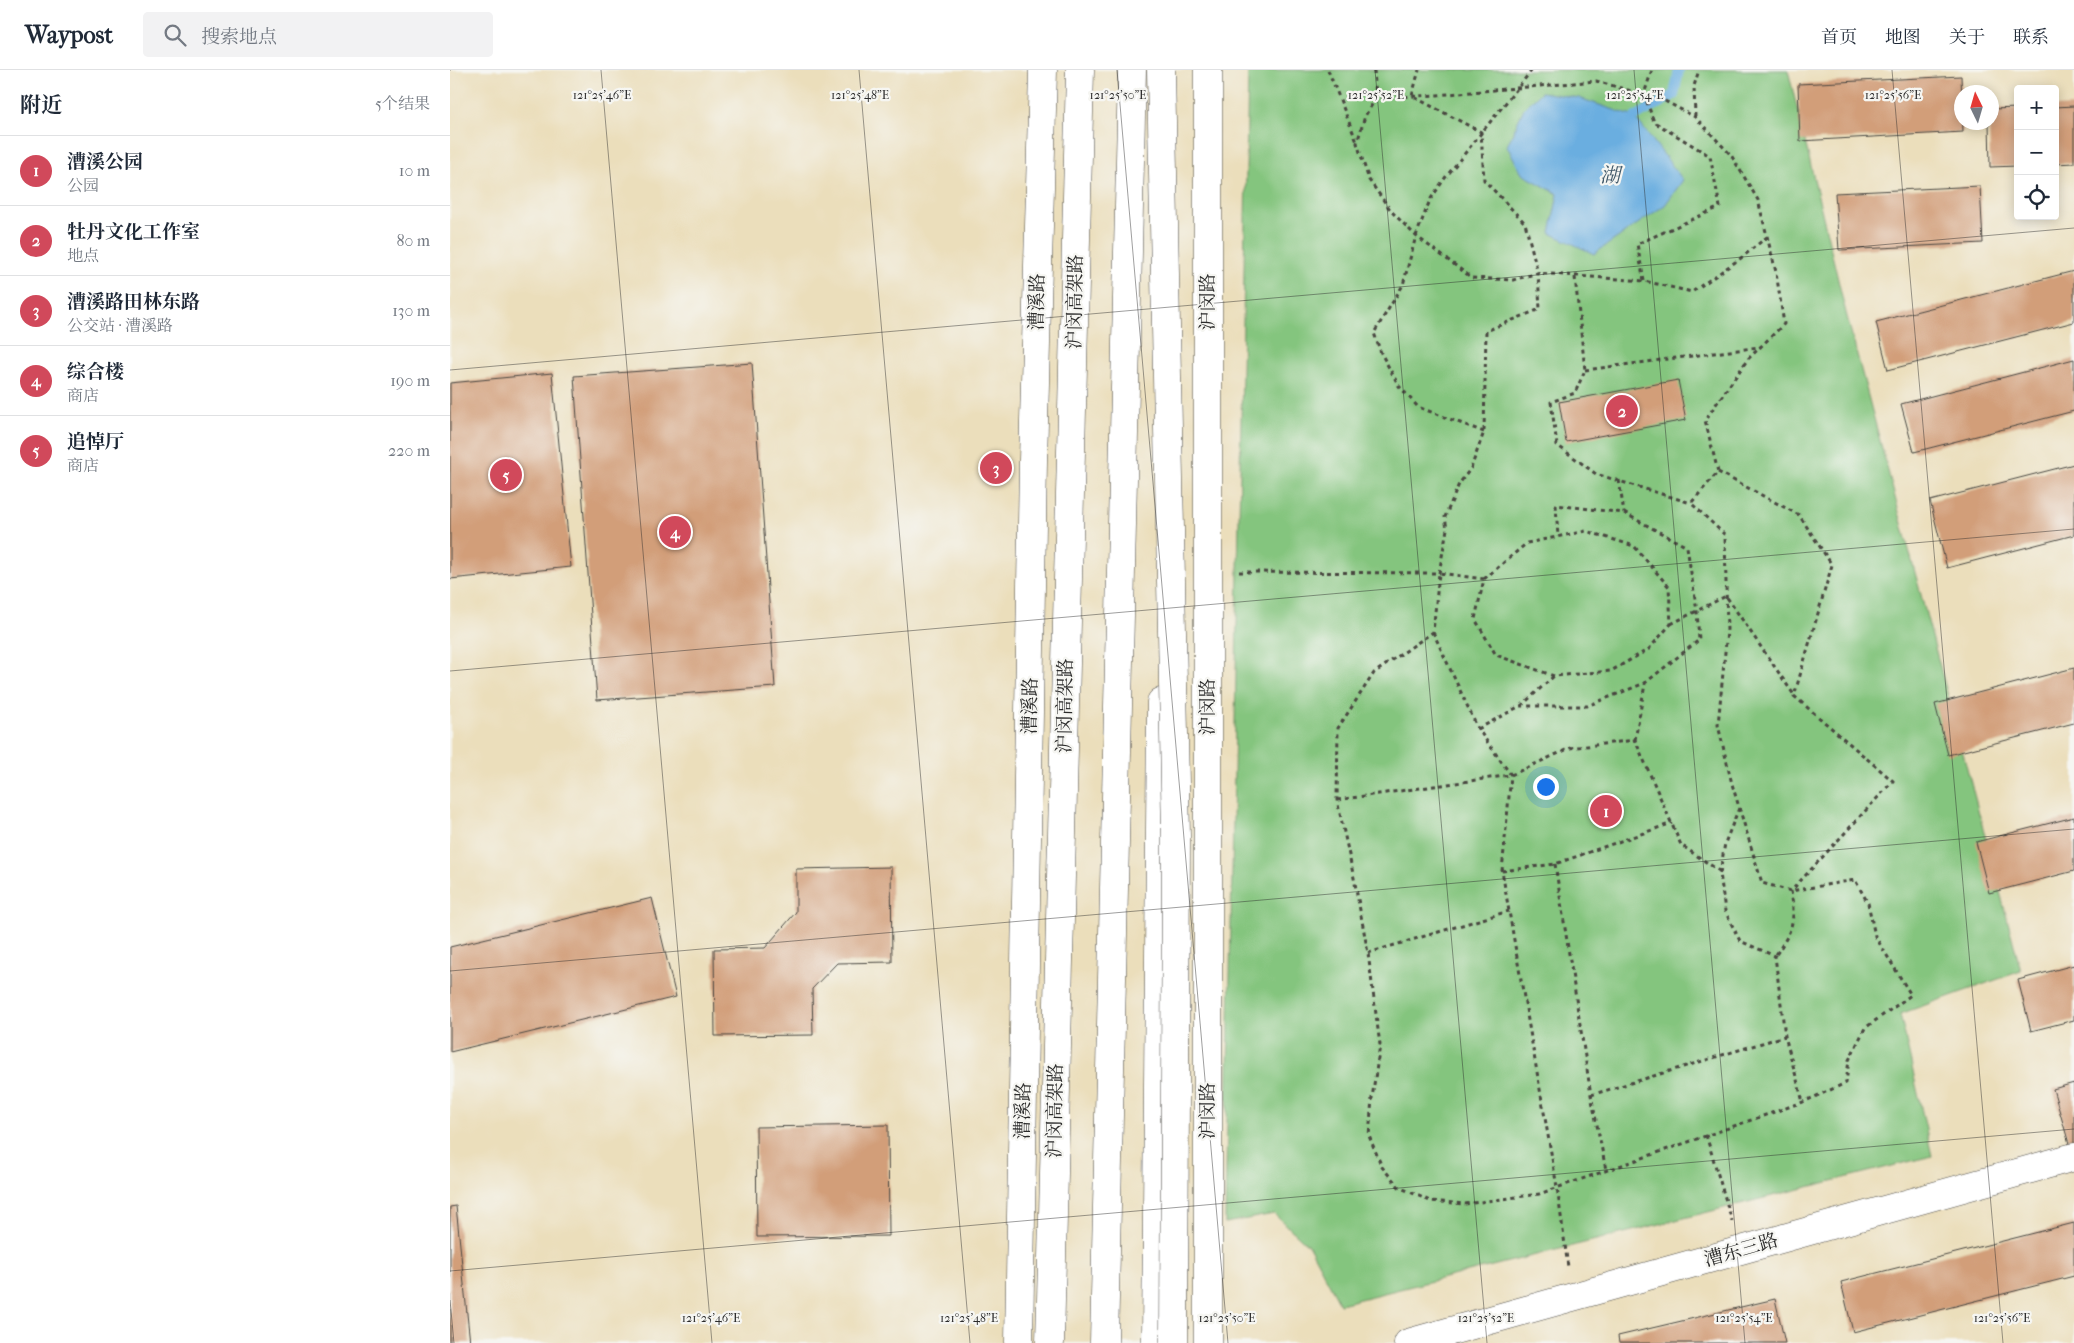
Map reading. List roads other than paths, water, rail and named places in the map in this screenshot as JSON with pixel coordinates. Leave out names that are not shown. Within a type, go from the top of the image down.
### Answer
[{"type":"main road","name":"漕溪路","points":[[1019,1343],[1033,471],[1043,70]]},
{"type":"main road","name":"沪闵高架路","points":[[1050,1343],[1080,70]]},
{"type":"main road","points":[[1104,1343],[1132,70]]},
{"type":"main road","points":[[1161,70],[1176,836],[1174,1343]]},
{"type":"main road","points":[[1156,1343],[1165,70]]},
{"type":"main road","name":"沪闵路","points":[[1208,70],[1208,1343]]},
{"type":"main road","name":"漕东三路","points":[[1408,1343],[2074,1157]]},
{"type":"water","name":"湖","points":[[1541,92],[1579,98],[1635,117],[1683,180],[1665,205],[1594,254],[1550,233],[1558,194],[1522,174],[1507,146],[1524,108]]},
{"type":"waterway","points":[[1635,117],[1674,95],[1679,70]]},
{"type":"place","name":"牡丹文化工作室","points":[[1622,411]]},
{"type":"place","name":"漕溪路田林东路","points":[[996,468]]},
{"type":"place","name":"追悼厅","points":[[506,475]]},
{"type":"place","name":"综合楼","points":[[675,532]]},
{"type":"place","name":"漕溪公园","points":[[1606,811]]}]
